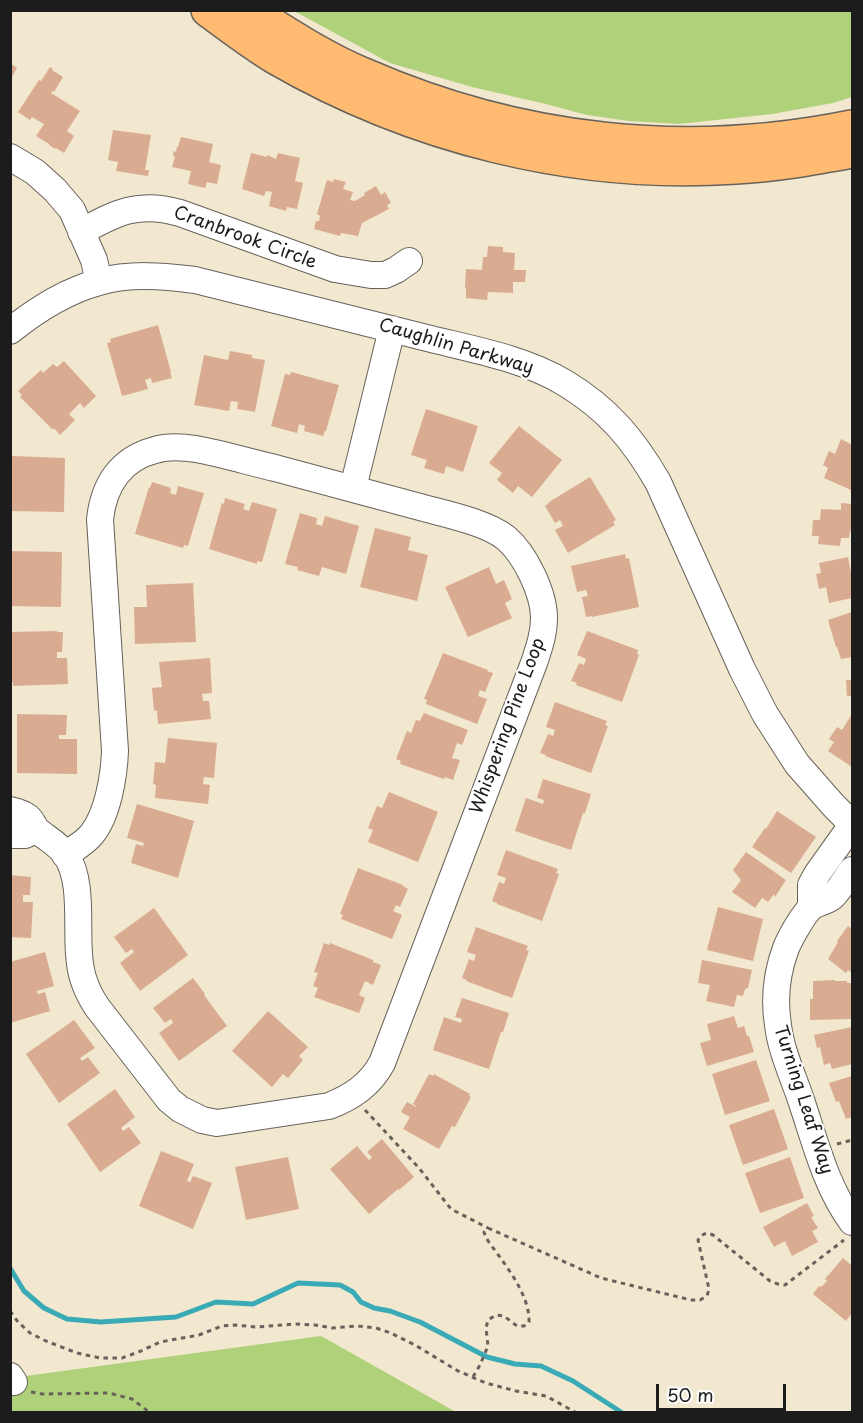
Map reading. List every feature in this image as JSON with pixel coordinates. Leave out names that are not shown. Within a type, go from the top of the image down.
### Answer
[{"type":"main road","points":[[208,10],[274,56],[339,91],[457,136],[497,146],[554,158],[608,165],[672,169],[735,167],[796,161],[852,151]]},
{"type":"main road","points":[[249,10],[303,44],[361,74],[424,100],[510,124],[572,136],[640,143],[697,145],[763,141],[852,127]]},
{"type":"street","points":[[10,157],[35,172],[72,210],[94,260],[99,282]]},
{"type":"street","name":"Cranbrook Circle","points":[[81,232],[125,211],[144,207],[159,208],[180,213],[335,269],[385,275],[409,261]]},
{"type":"street","name":"Caughlin Parkway","points":[[10,331],[52,302],[99,282],[142,276],[169,277],[195,280],[483,352],[541,371],[564,382],[603,411],[624,432],[645,461],[658,482],[742,669],[765,714],[797,764],[852,824]]},
{"type":"street","points":[[353,488],[392,329]]},
{"type":"street","name":"Whispering Pine Loop","points":[[10,810],[24,814],[36,830],[52,841],[70,863],[76,884],[82,978],[88,992],[97,1007],[174,1105],[202,1120],[225,1122],[329,1106],[354,1094],[373,1077],[382,1063],[534,663],[543,633],[544,618],[542,604],[521,555],[505,538],[482,526],[353,488],[228,456],[195,449],[167,448],[148,452],[131,460],[112,479],[102,501],[99,519],[115,751],[113,774],[99,823],[86,840],[65,855]]},
{"type":"street","name":"Turning Leaf Way","points":[[811,907],[811,885],[852,824]]},
{"type":"street","points":[[10,835],[25,835],[36,830]]},
{"type":"street","name":"Turning Leaf Way","points":[[850,1230],[828,1179],[784,1052],[778,1027],[777,987],[786,947],[796,928],[811,907],[832,898],[852,870]]},
{"type":"path","points":[[354,1094],[376,1123],[419,1168],[451,1209],[601,1278],[691,1300],[700,1300],[707,1296],[709,1289],[698,1240],[707,1233],[713,1235],[770,1281],[784,1285],[850,1230]]},
{"type":"path","points":[[833,1145],[852,1140]]},
{"type":"path","points":[[473,1377],[488,1347],[486,1329],[488,1320],[495,1315],[504,1316],[517,1326],[524,1326],[529,1322],[530,1313],[521,1290],[486,1238],[484,1232],[488,1228]]},
{"type":"path","points":[[10,1311],[30,1333],[77,1353],[100,1358],[122,1358],[160,1342],[199,1335],[222,1326],[256,1327],[296,1324],[332,1328],[357,1326],[376,1328],[415,1345],[458,1371],[486,1383],[546,1396],[574,1413]]},
{"type":"path","points":[[12,1379],[27,1390],[42,1394],[108,1393],[132,1399],[149,1413]]},
{"type":"green space","points":[[294,11],[852,11],[852,97],[833,103],[772,114],[679,124],[629,121],[587,115],[472,87],[390,63]]},
{"type":"green space","points":[[321,1336],[456,1412],[11,1412],[11,1378]]},
{"type":"building","points":[[10,63],[17,68],[12,77],[10,76]]},
{"type":"building","points":[[50,67],[63,77],[51,93],[80,111],[67,131],[74,136],[64,153],[36,136],[44,124],[32,117],[30,120],[18,112]]},
{"type":"building","points":[[113,130],[151,135],[145,170],[149,170],[148,176],[116,171],[118,162],[108,160]]},
{"type":"building","points":[[181,137],[213,144],[209,162],[221,165],[217,184],[207,182],[205,188],[188,184],[191,171],[172,167],[174,151],[176,152]]},
{"type":"building","points":[[251,153],[276,159],[278,153],[300,158],[295,181],[303,183],[297,209],[287,207],[286,211],[269,206],[272,192],[266,191],[264,196],[242,189]]},
{"type":"building","points":[[334,179],[346,182],[343,189],[353,192],[350,200],[355,201],[376,186],[381,195],[385,192],[391,203],[387,205],[389,209],[362,223],[358,236],[341,233],[340,236],[314,229],[316,221],[319,221],[320,216],[317,214],[327,180],[333,182]]},
{"type":"building","points":[[488,246],[503,247],[503,252],[515,253],[514,270],[526,270],[525,282],[513,282],[513,293],[488,292],[487,300],[466,298],[466,269],[482,270],[483,257],[487,257]]},
{"type":"building","points":[[158,325],[172,378],[152,383],[151,378],[145,380],[148,389],[122,396],[107,343],[111,342],[110,339]]},
{"type":"building","points":[[230,351],[265,360],[255,412],[237,409],[238,402],[231,401],[229,411],[194,405],[204,355],[228,360]]},
{"type":"building","points":[[64,361],[96,396],[84,408],[80,403],[69,414],[75,420],[60,435],[20,397],[22,395],[18,391],[41,370],[43,373],[53,364],[57,367]]},
{"type":"building","points":[[291,372],[339,385],[323,436],[304,431],[305,426],[299,424],[297,433],[271,426],[285,374],[290,375]]},
{"type":"building","points":[[426,409],[478,426],[463,472],[446,466],[444,474],[424,468],[427,460],[411,455]]},
{"type":"building","points":[[519,426],[562,460],[532,497],[518,486],[513,493],[497,480],[502,473],[489,463]]},
{"type":"building","points":[[841,439],[852,445],[851,490],[824,478],[828,468],[823,465],[829,451],[835,454]]},
{"type":"building","points":[[12,456],[65,458],[64,512],[10,511]]},
{"type":"building","points":[[590,477],[616,520],[613,522],[615,525],[568,553],[555,530],[563,526],[560,520],[555,523],[545,506]]},
{"type":"building","points":[[152,482],[171,488],[170,493],[176,495],[178,486],[204,493],[188,546],[184,545],[183,548],[135,534]]},
{"type":"building","points":[[225,498],[245,504],[243,509],[249,511],[252,502],[277,509],[262,562],[257,561],[257,564],[209,549]]},
{"type":"building","points":[[841,503],[852,504],[852,531],[850,531],[849,538],[841,538],[840,546],[818,544],[819,536],[812,536],[813,520],[820,520],[821,509],[841,510]]},
{"type":"building","points":[[300,513],[317,518],[316,524],[322,526],[325,516],[359,526],[346,574],[322,567],[319,576],[285,564]]},
{"type":"building","points":[[375,528],[411,537],[408,550],[428,555],[417,601],[360,587]]},
{"type":"building","points":[[10,551],[62,552],[61,607],[10,606]]},
{"type":"building","points":[[625,554],[626,559],[629,558],[639,607],[586,617],[582,597],[588,596],[586,590],[577,592],[571,566]]},
{"type":"building","points":[[848,557],[852,578],[852,598],[829,603],[826,587],[819,589],[816,574],[821,573],[819,563]]},
{"type":"building","points":[[489,567],[496,584],[504,580],[512,599],[505,603],[512,618],[468,637],[445,587]]},
{"type":"building","points":[[193,583],[196,642],[135,644],[134,607],[147,607],[146,585]]},
{"type":"building","points":[[852,612],[852,657],[841,659],[828,620]]},
{"type":"building","points":[[587,631],[638,650],[639,655],[622,702],[571,681],[579,663],[584,665],[586,659],[577,655]]},
{"type":"building","points":[[10,632],[63,632],[62,652],[57,652],[57,658],[67,658],[68,684],[13,686],[13,682],[10,682]]},
{"type":"building","points":[[443,653],[493,673],[485,692],[480,690],[478,696],[487,699],[477,724],[426,704],[427,700],[424,699]]},
{"type":"building","points":[[210,658],[212,693],[202,694],[203,701],[209,701],[211,719],[158,724],[157,710],[154,711],[152,688],[162,687],[159,662]]},
{"type":"building","points":[[846,680],[852,680],[852,696],[847,696]]},
{"type":"building","points":[[555,702],[607,721],[605,725],[608,726],[591,773],[540,753],[548,734],[553,736],[555,730],[546,727]]},
{"type":"building","points":[[424,713],[468,730],[462,745],[457,743],[452,758],[460,760],[453,780],[400,764],[401,761],[396,759],[407,731],[411,733],[416,720],[420,721]]},
{"type":"building","points":[[17,714],[67,715],[66,735],[59,735],[59,739],[77,739],[77,774],[17,773]]},
{"type":"building","points":[[852,714],[852,767],[828,751],[834,742],[829,739],[837,727],[842,730]]},
{"type":"building","points":[[168,738],[217,743],[214,778],[204,777],[203,784],[210,785],[208,804],[155,798],[156,785],[153,784],[155,762],[165,763]]},
{"type":"building","points":[[543,779],[591,794],[571,850],[515,831],[526,798],[543,804],[544,800],[537,798]]},
{"type":"building","points":[[389,792],[438,812],[418,862],[368,842],[373,830],[368,828],[377,806],[382,808]]},
{"type":"building","points":[[137,804],[194,821],[178,878],[131,863],[136,844],[143,846],[144,843],[127,838]]},
{"type":"building","points":[[777,811],[816,837],[791,873],[752,847]]},
{"type":"building","points":[[506,850],[558,869],[556,873],[559,874],[542,921],[492,901],[499,882],[504,884],[506,878],[497,875]]},
{"type":"building","points":[[746,852],[786,880],[775,897],[774,894],[768,902],[762,898],[755,908],[732,892],[741,880],[733,870]]},
{"type":"building","points":[[358,868],[408,889],[400,907],[396,905],[393,911],[402,915],[392,939],[341,919],[343,915],[340,914]]},
{"type":"building","points":[[10,875],[31,877],[30,895],[23,895],[23,902],[33,902],[31,938],[10,937]]},
{"type":"building","points":[[718,907],[763,919],[753,961],[707,950]]},
{"type":"building","points":[[154,908],[188,955],[140,991],[120,963],[134,952],[132,949],[126,953],[114,937]]},
{"type":"building","points":[[848,926],[852,929],[852,973],[848,970],[846,973],[828,959]]},
{"type":"building","points":[[476,927],[528,946],[526,950],[529,951],[512,998],[462,978],[469,959],[474,961],[476,955],[467,952]]},
{"type":"building","points":[[324,943],[329,945],[330,943],[381,965],[373,985],[365,981],[359,995],[365,998],[359,1013],[314,997],[318,988],[313,986],[318,973],[314,972]]},
{"type":"building","points":[[45,952],[54,986],[37,991],[38,994],[45,992],[50,1011],[10,1023],[10,962]]},
{"type":"building","points":[[702,960],[752,970],[748,988],[745,989],[743,996],[737,995],[734,1007],[706,1001],[710,985],[698,983]]},
{"type":"building","points":[[193,978],[227,1026],[179,1061],[159,1033],[173,1023],[171,1019],[165,1023],[153,1008]]},
{"type":"building","points":[[835,980],[852,983],[852,1019],[810,1020],[813,981]]},
{"type":"building","points":[[462,998],[509,1013],[489,1069],[433,1050],[444,1017],[461,1023],[462,1019],[455,1017]]},
{"type":"building","points":[[268,1011],[308,1047],[299,1056],[303,1060],[288,1078],[283,1074],[272,1087],[232,1051]]},
{"type":"building","points":[[734,1016],[738,1028],[744,1026],[754,1052],[707,1066],[700,1043],[711,1040],[707,1024]]},
{"type":"building","points":[[74,1020],[95,1048],[80,1058],[82,1061],[88,1057],[100,1073],[59,1103],[26,1054]]},
{"type":"building","points":[[852,1027],[852,1064],[832,1069],[830,1063],[824,1065],[820,1047],[817,1048],[814,1035]]},
{"type":"building","points":[[756,1060],[770,1101],[725,1115],[712,1074]]},
{"type":"building","points":[[429,1074],[433,1076],[434,1074],[470,1094],[471,1097],[455,1127],[452,1126],[439,1149],[403,1129],[410,1117],[401,1112],[407,1102],[416,1107],[413,1104]]},
{"type":"building","points":[[852,1076],[852,1117],[846,1119],[829,1083]]},
{"type":"building","points":[[115,1089],[135,1117],[121,1128],[123,1131],[129,1127],[141,1143],[100,1172],[67,1124]]},
{"type":"building","points":[[774,1109],[788,1149],[743,1165],[729,1125]]},
{"type":"building","points":[[382,1139],[414,1177],[369,1214],[330,1169],[357,1146],[369,1160],[372,1157],[367,1152]]},
{"type":"building","points":[[161,1151],[194,1164],[187,1181],[190,1182],[193,1176],[212,1183],[193,1229],[139,1206]]},
{"type":"building","points":[[288,1157],[299,1209],[246,1220],[235,1167]]},
{"type":"building","points":[[790,1157],[804,1198],[760,1213],[745,1173]]},
{"type":"building","points":[[807,1203],[814,1216],[811,1217],[818,1228],[812,1231],[818,1242],[792,1256],[785,1241],[774,1247],[763,1227]]},
{"type":"building","points":[[843,1258],[852,1266],[852,1313],[846,1321],[813,1294],[827,1281],[825,1279]]},
{"type":"waterway","points":[[10,1268],[24,1291],[44,1308],[67,1319],[101,1322],[176,1317],[216,1302],[253,1304],[298,1283],[340,1285],[353,1292],[361,1302],[420,1322],[487,1357],[515,1364],[541,1366],[573,1381],[621,1412]]}]
